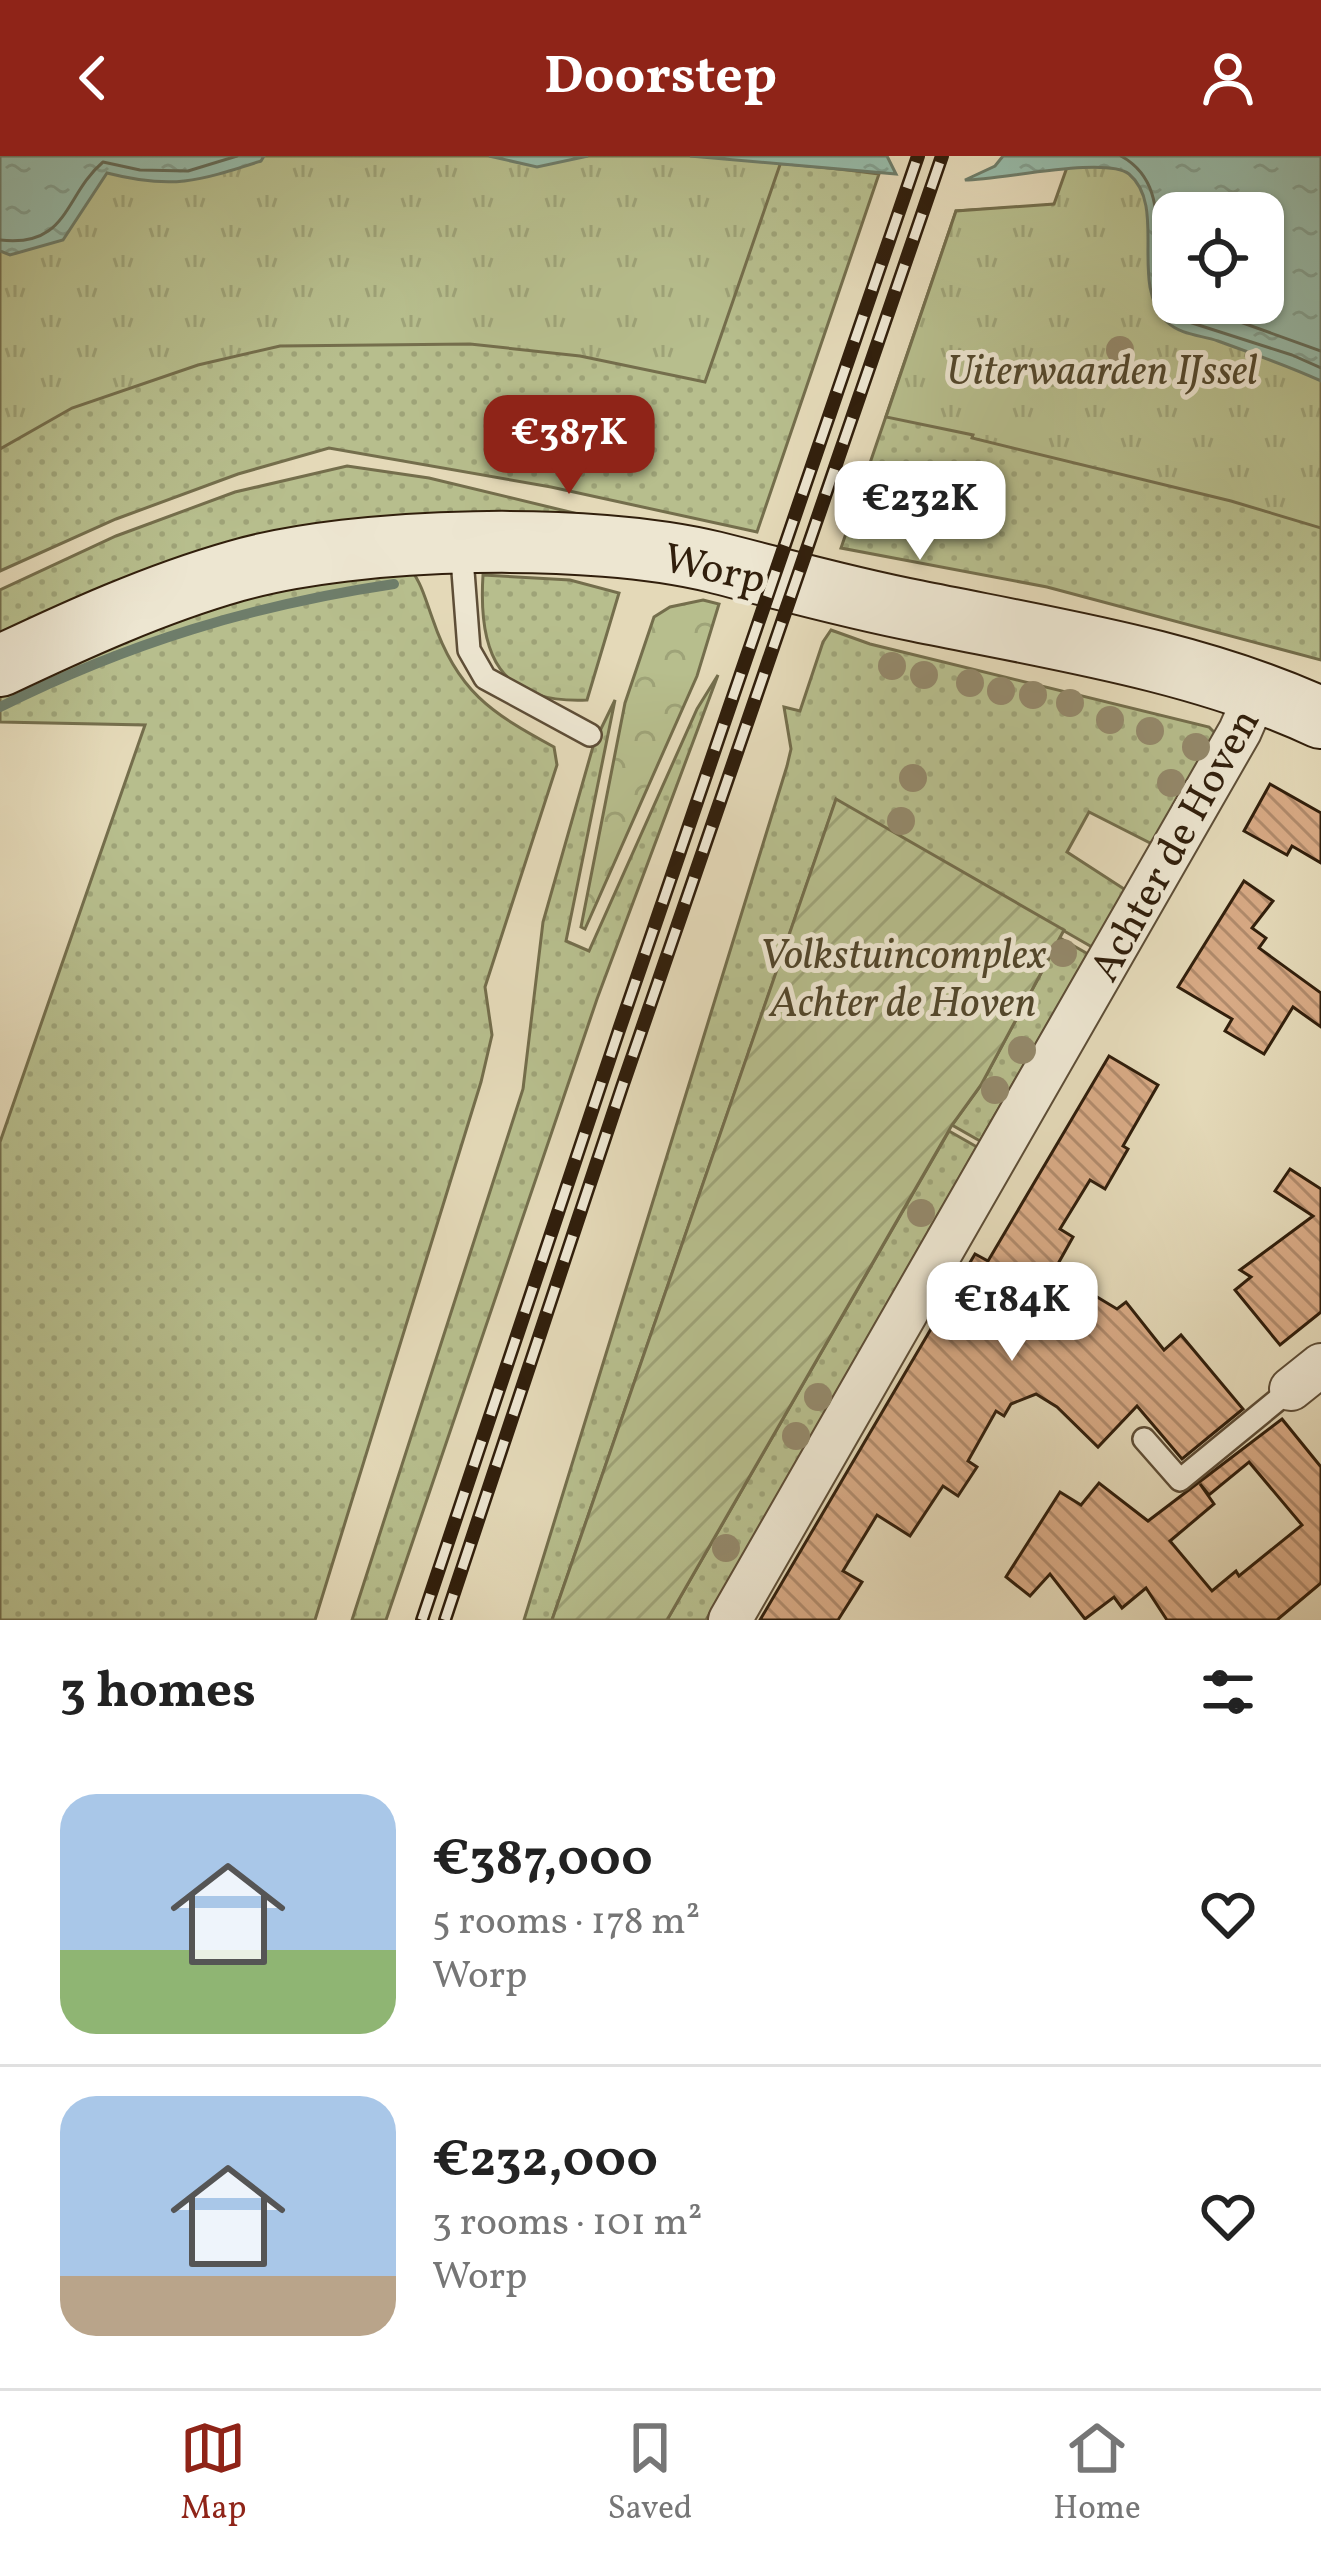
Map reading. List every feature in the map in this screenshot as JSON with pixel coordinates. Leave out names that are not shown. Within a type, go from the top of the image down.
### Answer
[{"type":"street","name":"Worp","points":[[0,666],[87,626],[240,569],[380,549],[557,545],[647,563],[715,562],[825,592],[1157,664],[1257,692],[1321,718]]},
{"type":"street","name":"Achter de Hoven","points":[[730,1620],[1228,752],[1257,692]]},
{"type":"lane","points":[[461,544],[469,650],[485,678],[590,735]]},
{"type":"lane","points":[[1144,1439],[1180,1480],[1311,1378]]},
{"type":"green space","points":[[0,156],[783,156],[705,382],[580,356],[470,344],[280,346],[198,365],[72,408],[0,449]]},
{"type":"green space","points":[[489,156],[733,160],[879,174],[757,532],[551,487],[329,448],[238,474],[116,519],[0,571],[0,251]]},
{"type":"green space","name":"Uiterwaarden IJssel","points":[[1071,156],[1321,156],[1321,528],[973,435],[886,417],[956,211],[1054,204]]},
{"type":"green space","points":[[1102,197],[1152,300],[1152,324],[1195,324],[1321,381],[1321,660],[1047,587],[841,548],[956,211]]},
{"type":"green space","points":[[347,466],[429,478],[603,520],[334,526],[257,535],[139,581],[0,645],[0,590],[116,536],[235,492]]},
{"type":"green space","points":[[404,561],[419,582],[443,644],[465,682],[494,711],[554,747],[557,765],[485,987],[492,1035],[481,1082],[315,1620],[0,1620],[0,1142],[145,725],[0,722],[0,680],[116,628]]},
{"type":"green space","points":[[483,575],[570,580],[619,593],[587,700],[533,693],[500,669],[485,628]]},
{"type":"green space","points":[[703,600],[719,604],[697,676],[585,929],[581,927],[625,703],[654,617],[670,607]]},
{"type":"green space","points":[[831,630],[870,644],[1209,727],[1216,734],[1160,848],[1089,812],[1067,852],[1138,898],[1117,905],[1092,947],[836,800],[552,1620],[524,1620],[787,766],[791,749],[784,707],[800,711]]},
{"type":"green space","points":[[718,675],[597,999],[386,1620],[352,1620],[523,1089],[543,922],[594,743],[615,700],[566,941],[589,951],[697,709]]},
{"type":"green space","name":"Volkstuincomplex Achter de Hoven","points":[[836,799],[1064,930],[981,1085],[952,1125],[667,1620],[552,1620]]},
{"type":"green space","points":[[1060,938],[1088,954],[980,1141],[952,1125],[981,1085]]},
{"type":"green space","points":[[949,1131],[977,1147],[706,1620],[667,1620]]},
{"type":"water","points":[[0,156],[264,156],[261,161],[186,181],[150,181],[107,173],[63,240],[10,255],[0,251]]},
{"type":"water","points":[[489,156],[588,156],[537,167]]},
{"type":"water","points":[[690,156],[887,156],[896,174]]},
{"type":"water","points":[[1003,156],[1321,156],[1321,381],[1170,324],[1284,324],[1284,192],[1152,192],[1152,293],[1146,206],[1129,174],[1098,167],[965,180],[995,166]]},
{"type":"building","points":[[1270,784],[1321,813],[1321,863],[1292,846],[1287,855],[1244,831]]},
{"type":"building","points":[[1244,881],[1273,901],[1252,928],[1266,938],[1259,948],[1321,993],[1321,1027],[1293,1007],[1264,1054],[1225,1031],[1232,1019],[1178,987]]},
{"type":"building","points":[[1109,1056],[1158,1085],[1105,1189],[1090,1180],[1060,1229],[1073,1237],[1054,1271],[1117,1309],[1126,1302],[1164,1350],[1181,1335],[1243,1409],[1182,1459],[1137,1406],[1098,1447],[1057,1407],[1036,1394],[1011,1404],[1004,1416],[996,1411],[968,1461],[977,1467],[958,1496],[943,1486],[910,1536],[877,1515],[843,1571],[862,1582],[838,1620],[760,1620],[975,1254],[988,1261]]},
{"type":"building","points":[[1290,1169],[1321,1189],[1321,1312],[1280,1345],[1235,1290],[1251,1277],[1240,1270],[1313,1216],[1275,1191]]},
{"type":"building","points":[[1282,1419],[1321,1467],[1321,1583],[1277,1620],[1167,1620],[1146,1588],[1122,1608],[1114,1597],[1085,1619],[1050,1574],[1030,1596],[1006,1577],[1060,1492],[1081,1505],[1099,1483],[1148,1521]],"holes":[[[1249,1462],[1302,1525],[1239,1576],[1236,1571],[1212,1591],[1170,1541],[1214,1504],[1200,1484],[1209,1495]]]},
{"type":"waterway","points":[[0,707],[96,664],[192,629],[291,603],[394,584]]},
{"type":"railway","points":[[422,1620],[918,156]]},
{"type":"railway","points":[[445,1620],[622,1087],[942,156]]}]
